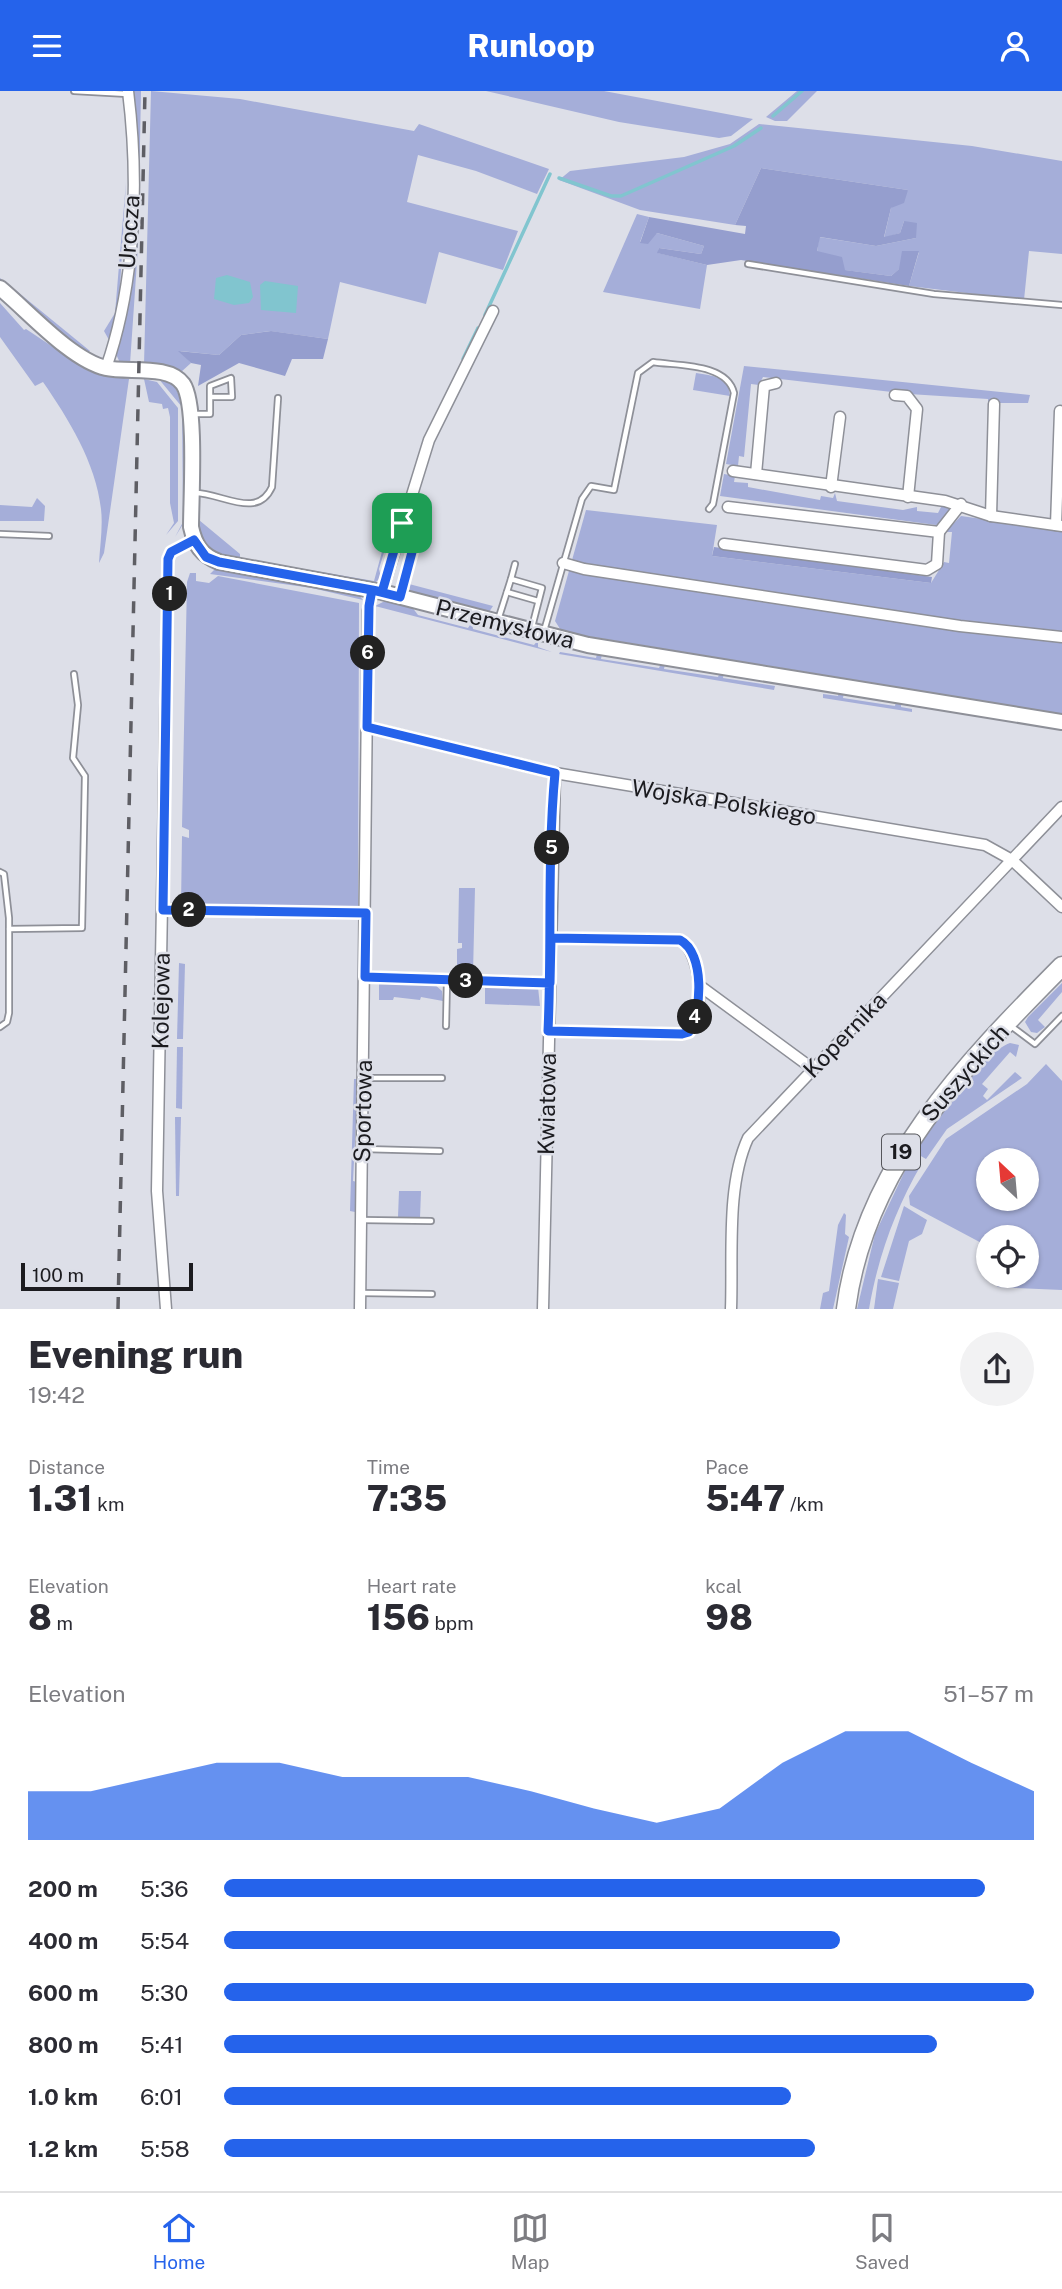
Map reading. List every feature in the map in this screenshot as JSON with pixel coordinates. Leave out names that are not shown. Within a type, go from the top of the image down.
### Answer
[{"type":"highway","name":"Suszyckich","points":[[846,1309],[862,1237],[903,1149],[932,1108],[1062,966]]},
{"type":"street","name":"Urocza","points":[[106,368],[124,299],[129,249],[133,182],[129,92]]},
{"type":"street","points":[[0,288],[86,359],[106,368],[174,376],[186,388],[190,414],[194,540]]},
{"type":"street","name":"Sportowa","points":[[360,1309],[369,606],[402,523],[429,440],[493,311]]},
{"type":"street","points":[[756,474],[764,386],[776,383]]},
{"type":"street","points":[[895,395],[907,396],[917,409],[908,497]]},
{"type":"street","points":[[992,516],[994,404]]},
{"type":"street","points":[[733,471],[961,504],[992,516],[1059,526],[1060,411]]},
{"type":"street","points":[[831,487],[840,417]]},
{"type":"street","points":[[724,544],[927,571],[937,564],[939,532],[961,504]]},
{"type":"street","points":[[728,507],[939,532]]},
{"type":"street","name":"Przemysłowa","points":[[194,540],[206,557],[219,562],[499,616],[536,629],[1062,722]]},
{"type":"street","name":"Kolejowa","points":[[166,1309],[158,1191],[168,559],[171,552],[194,540]]},
{"type":"street","points":[[563,563],[584,569],[935,622],[1062,637]]},
{"type":"street","name":"Wojska Polskiego","points":[[367,727],[555,773],[983,844],[1012,860],[1062,907]]},
{"type":"street","name":"Kwiatowa","points":[[543,1309],[555,773]]},
{"type":"street","name":"Kopernika","points":[[731,1309],[739,1158],[748,1138],[1062,807]]},
{"type":"street","points":[[548,1031],[689,1032],[693,1026],[700,986],[690,949],[680,940],[551,938]]},
{"type":"street","points":[[365,977],[550,983]]},
{"type":"street","points":[[700,986],[813,1069]]},
{"type":"lane","name":"Urocza","points":[[74,91],[129,92]]},
{"type":"lane","points":[[748,264],[933,294],[1062,305]]},
{"type":"lane","points":[[536,629],[563,563],[582,499],[591,486],[614,491],[638,373],[653,362],[720,373],[732,386],[734,393],[724,447],[713,504],[709,509]]},
{"type":"lane","points":[[190,414],[210,414],[210,397],[210,386],[231,378],[232,397],[210,397]]},
{"type":"lane","points":[[191,493],[207,493],[239,503],[256,505],[267,499],[272,487],[278,398]]},
{"type":"lane","points":[[400,597],[419,526],[402,523]]},
{"type":"lane","points":[[0,534],[49,536]]},
{"type":"lane","points":[[499,616],[515,564]]},
{"type":"lane","points":[[511,579],[542,588],[536,629]]},
{"type":"lane","points":[[506,592],[538,601]]},
{"type":"lane","points":[[9,929],[82,928],[85,776],[73,758],[78,705],[74,674]]},
{"type":"lane","points":[[0,872],[4,874],[9,929],[9,1013],[7,1022],[0,1027]]},
{"type":"lane","points":[[163,910],[366,913]]},
{"type":"lane","points":[[446,1027],[447,980]]},
{"type":"lane","points":[[1007,1023],[1035,1044],[1062,1016]]},
{"type":"lane","points":[[363,1078],[442,1078]]},
{"type":"lane","points":[[362,1149],[440,1151]]},
{"type":"lane","points":[[361,1220],[431,1221]]},
{"type":"lane","points":[[360,1293],[432,1294]]},
{"type":"shaded area","points":[[133,91],[141,91],[138,247],[130,364],[120,363],[116,354],[128,293],[136,223],[138,152]]},
{"type":"shaded area","points":[[151,91],[240,99],[414,131],[419,124],[549,169],[537,194],[476,171],[418,155],[407,202],[518,231],[503,270],[439,252],[426,304],[340,282],[328,339],[270,331],[241,335],[219,355],[180,351],[191,363],[181,372],[144,365]]},
{"type":"shaded area","points":[[486,91],[604,91],[753,119],[731,136],[719,138],[619,122]]},
{"type":"shaded area","points":[[797,91],[817,91],[787,121],[775,121],[766,117]]},
{"type":"shaded area","points":[[759,124],[972,146],[1062,161],[1062,254],[1029,251],[1024,300],[909,286],[919,252],[891,276],[844,270],[817,252],[819,237],[876,246],[916,238],[904,221],[900,233],[884,238],[891,208],[908,190],[761,168],[735,225],[640,210],[559,180],[570,171],[684,157],[730,144]]},
{"type":"shaded area","points":[[761,168],[908,190],[904,203],[891,208],[884,237],[900,233],[904,221],[917,223],[916,238],[876,246],[820,237],[817,251],[842,257],[845,270],[891,276],[899,269],[902,251],[919,251],[909,286],[741,260],[707,265],[657,253],[659,248],[701,254],[704,246],[657,233],[648,244],[640,243],[649,217],[745,234],[746,226],[735,225]]},
{"type":"shaded area","points":[[126,182],[119,305],[109,340],[104,331],[115,313]]},
{"type":"shaded area","points":[[637,214],[649,217],[640,242],[657,233],[704,246],[701,254],[659,248],[658,253],[707,265],[700,309],[603,292]]},
{"type":"shaded area","points":[[227,275],[250,282],[253,297],[249,303],[234,305],[214,299],[216,278]]},
{"type":"shaded area","points":[[0,278],[90,351],[87,353],[0,282]]},
{"type":"shaded area","points":[[265,281],[298,286],[296,313],[261,310],[260,285]]},
{"type":"shaded area","points":[[0,303],[24,330],[89,371],[129,379],[104,553],[99,563],[101,509],[87,458],[71,426],[43,382],[35,386],[0,337]]},
{"type":"shaded area","points":[[271,331],[328,339],[323,359],[292,359],[285,376],[239,363],[198,386],[201,365],[191,363],[178,351],[219,355],[241,335]]},
{"type":"shaded area","points":[[744,366],[1030,395],[1028,403],[988,403],[988,399],[909,394],[763,377],[759,385],[751,384],[744,457],[739,456],[738,466],[726,464]]},
{"type":"shaded area","points":[[696,373],[714,376],[723,381],[727,384],[730,396],[693,390]]},
{"type":"shaded area","points":[[158,378],[173,384],[184,404],[185,521],[175,537],[183,522],[182,407]]},
{"type":"shaded area","points":[[144,379],[157,382],[178,408],[178,521],[166,535],[174,523],[170,503],[170,417],[168,408],[163,409],[162,404],[149,402]]},
{"type":"shaded area","points":[[724,474],[735,476],[734,482],[748,483],[748,487],[820,500],[821,496],[833,498],[835,493],[837,501],[903,510],[917,507],[917,511],[938,513],[942,505],[950,507],[951,510],[942,523],[936,525],[720,496]]},
{"type":"shaded area","points":[[37,498],[45,506],[44,521],[0,521],[0,505],[32,507]]},
{"type":"shaded area","points":[[199,501],[199,520],[240,554],[240,558],[374,581],[389,526],[393,523],[379,569],[381,577],[374,584],[216,555],[199,530],[196,516]]},
{"type":"shaded area","points":[[586,510],[717,525],[712,556],[931,583],[944,562],[949,563],[952,532],[945,532],[961,516],[1062,530],[1062,714],[562,632],[555,621]]},
{"type":"shaded area","points":[[714,547],[932,577],[931,583],[712,556]]},
{"type":"shaded area","points":[[216,568],[357,593],[363,600],[312,588],[210,574]]},
{"type":"shaded area","points":[[190,573],[196,573],[196,581],[209,583],[218,576],[359,603],[358,909],[355,912],[181,906],[182,836],[189,838],[189,830],[182,827],[187,582]]},
{"type":"shaded area","points":[[409,584],[493,606],[489,612],[410,591]]},
{"type":"shaded area","points":[[387,600],[412,607],[418,615],[468,628],[472,622],[473,629],[534,645],[538,640],[538,647],[552,652],[375,606]]},
{"type":"shaded area","points":[[559,654],[596,658],[597,654],[602,654],[601,659],[659,668],[661,663],[665,664],[664,669],[718,677],[720,672],[724,672],[723,678],[775,686],[774,690]]},
{"type":"shaded area","points":[[839,691],[844,692],[843,698],[895,706],[896,701],[901,702],[901,707],[912,709],[912,712],[823,698],[823,694],[838,696]]},
{"type":"shaded area","points":[[459,888],[475,888],[473,974],[457,973],[457,949],[462,948],[462,943],[458,943]]},
{"type":"shaded area","points":[[179,963],[185,964],[183,1039],[177,1039]]},
{"type":"shaded area","points":[[379,983],[434,984],[442,991],[443,1001],[421,997],[420,1000],[394,997],[393,1000],[379,1000]]},
{"type":"shaded area","points":[[1062,983],[1062,992],[1038,1020],[1045,1027],[1037,1033],[1031,1032],[1025,1022],[1028,1017]]},
{"type":"shaded area","points":[[485,985],[538,987],[540,1006],[485,1004]]},
{"type":"shaded area","points":[[1010,1043],[1019,1045],[1016,1057],[1010,1052],[982,1084],[988,1089],[983,1096],[987,1100],[1015,1072],[1022,1078],[947,1129],[926,1159],[914,1152],[944,1108],[972,1075],[999,1049]]},
{"type":"shaded area","points":[[177,1047],[183,1047],[182,1109],[176,1108]]},
{"type":"shaded area","points":[[1046,1064],[1062,1081],[1062,1290],[1019,1288],[1039,1288],[1039,1225],[976,1225],[976,1240],[910,1205],[909,1196],[946,1139],[1027,1084]]},
{"type":"shaded area","points":[[354,1079],[358,1079],[353,1181],[357,1182],[355,1212],[350,1211]]},
{"type":"shaded area","points":[[175,1117],[181,1117],[179,1196],[176,1196]]},
{"type":"shaded area","points":[[911,1158],[921,1165],[889,1234],[869,1309],[857,1309],[875,1234]]},
{"type":"shaded area","points":[[399,1191],[421,1191],[420,1218],[398,1217]]},
{"type":"shaded area","points":[[904,1206],[927,1220],[922,1234],[909,1241],[899,1281],[881,1277]]},
{"type":"shaded area","points":[[844,1213],[845,1234],[849,1237],[833,1309],[820,1309],[823,1293],[829,1291],[838,1225]]},
{"type":"shaded area","points":[[878,1279],[899,1283],[893,1309],[874,1309]]},
{"type":"waterway","points":[[773,116],[802,91]]},
{"type":"waterway","points":[[559,178],[611,196],[621,196],[734,146],[761,128]]},
{"type":"waterway","points":[[485,315],[550,174]]},
{"type":"waterway","points":[[463,359],[478,328]]},
{"type":"railway","points":[[118,1309],[145,91]]},
{"type":"route","points":[[402,523],[382,592],[372,590],[280,572],[219,562],[206,557],[194,540],[171,552],[168,559],[170,586],[163,910],[366,913],[365,977],[513,982],[550,983],[551,938],[680,940],[690,949],[700,986],[693,1026],[689,1032],[548,1031],[550,981],[551,938],[553,790],[555,773],[367,727],[369,606],[372,590],[400,597],[419,526],[402,523]]}]
